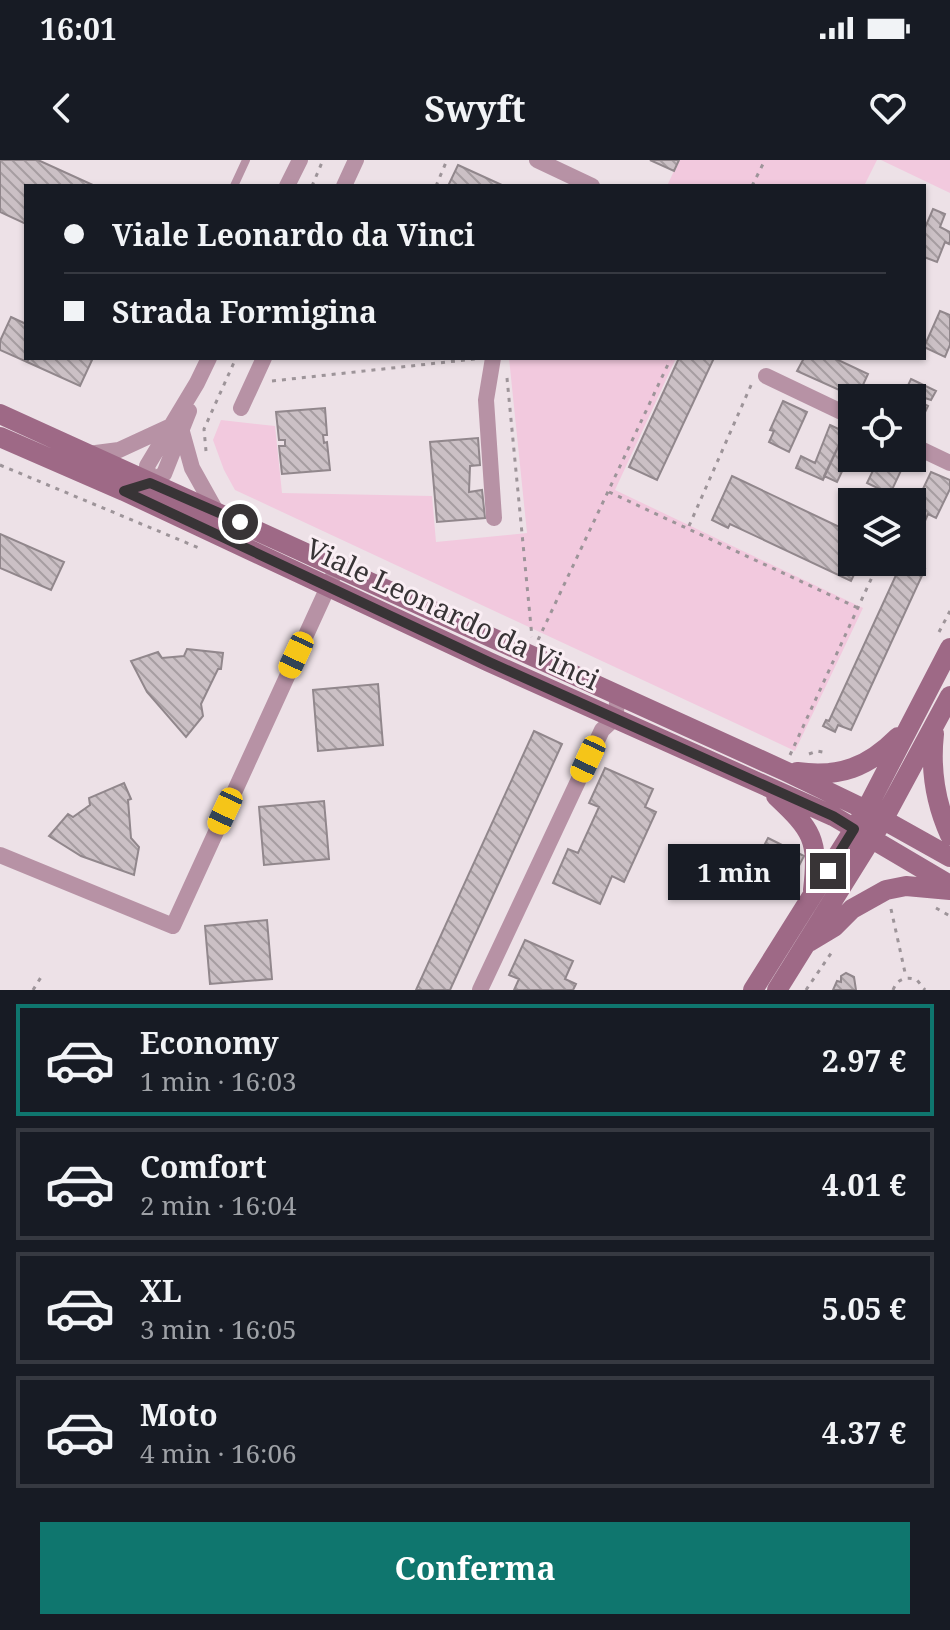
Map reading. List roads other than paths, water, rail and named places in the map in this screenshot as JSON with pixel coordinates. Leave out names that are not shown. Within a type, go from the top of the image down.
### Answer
[{"type":"street","points":[[288,184],[300,160]]},
{"type":"street","points":[[345,184],[356,160]]},
{"type":"street","points":[[537,160],[588,184]]},
{"type":"street","points":[[124,491],[150,483],[147,466],[177,429],[208,360]]},
{"type":"street","points":[[241,408],[263,360]]},
{"type":"street","points":[[493,360],[486,400],[494,518]]},
{"type":"street","points":[[762,374],[838,410]]},
{"type":"street","name":"Viale Leonardo da Vinci","points":[[0,414],[618,696],[788,763],[950,857]]},
{"type":"street","points":[[87,454],[119,450],[177,429]]},
{"type":"street","points":[[177,429],[192,468],[216,511]]},
{"type":"street","name":"Viale Leonardo da Vinci","points":[[0,437],[762,783],[862,834],[950,888]]},
{"type":"street","points":[[926,452],[950,463]]},
{"type":"street","points":[[0,855],[173,926],[337,567]]},
{"type":"street","points":[[874,815],[909,726],[950,648]]},
{"type":"street","points":[[480,990],[602,730],[615,718],[618,696]]},
{"type":"street","points":[[777,990],[806,944],[862,834],[950,696]]},
{"type":"street","points":[[938,719],[931,759],[937,802],[950,835]]},
{"type":"street","points":[[788,763],[818,775],[851,770],[880,755],[909,726]]},
{"type":"street","points":[[762,783],[805,824],[811,835],[816,862],[812,896]]},
{"type":"street","points":[[753,990],[812,896],[862,834]]},
{"type":"street","points":[[806,944],[834,927],[852,909],[886,890],[906,886],[950,888]]},
{"type":"lane","points":[[235,184],[246,160]]}]
